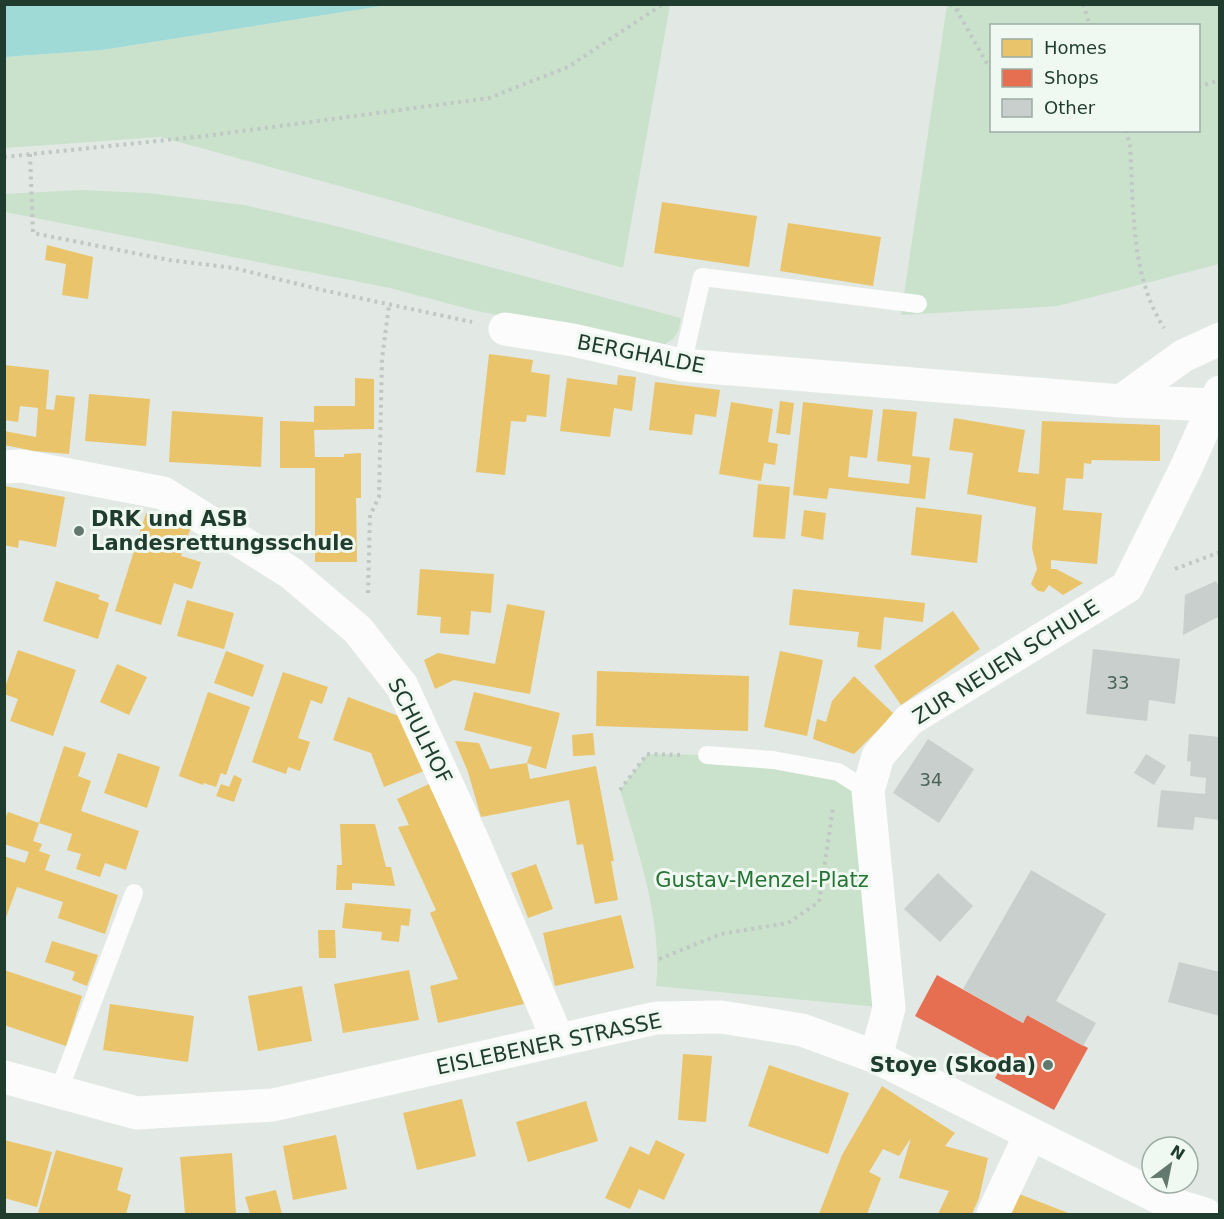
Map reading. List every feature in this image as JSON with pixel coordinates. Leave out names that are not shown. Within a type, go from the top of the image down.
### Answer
[{"type":"street","name":"BERGHALDE","points":[[505,329],[573,340],[682,365],[1121,401],[1217,399]]},
{"type":"street","points":[[1121,401],[1182,356],[1220,339]]},
{"type":"street","name":"ZUR NEUEN SCHULE","points":[[876,1057],[888,1008],[868,791],[878,756],[909,720],[1126,587],[1186,468],[1217,399]]},
{"type":"street","name":"SCHULHOF","points":[[4,467],[22,466],[163,493],[291,573],[358,630],[402,686],[473,841],[558,1040]]},
{"type":"street","name":"EISLEBENER STRASSE","points":[[4,1077],[137,1113],[273,1105],[656,1018],[722,1017],[802,1030],[876,1057],[1172,1204],[1205,1215]]},
{"type":"street","points":[[993,1215],[1030,1135]]},
{"type":"lane","points":[[682,365],[702,277],[918,304]]},
{"type":"lane","points":[[707,755],[773,760],[838,771],[868,791]]},
{"type":"lane","points":[[58,1093],[134,893]]},
{"type":"path","points":[[4,157],[228,133],[489,98],[568,67],[663,4]]},
{"type":"path","points":[[950,4],[990,68]]},
{"type":"path","points":[[957,12],[960,4]]},
{"type":"path","points":[[1083,4],[1089,24]]},
{"type":"path","points":[[1200,86],[1220,80]]},
{"type":"path","points":[[1126,132],[1130,146],[1138,264],[1156,314],[1182,356]]},
{"type":"path","points":[[30,154],[33,233],[169,260],[234,268],[389,305],[505,329]]},
{"type":"path","points":[[358,630],[368,598],[370,515],[379,497],[382,359],[389,305]]},
{"type":"path","points":[[621,790],[647,754],[707,755]]},
{"type":"path","points":[[659,960],[721,934],[788,923],[819,902],[838,771]]},
{"type":"green space","points":[[388,5],[670,5],[623,268],[401,203],[161,137],[5,148],[5,57],[102,50]]},
{"type":"green space","points":[[947,5],[1219,5],[1219,264],[1058,306],[901,315]]},
{"type":"green space","points":[[81,190],[149,193],[244,205],[340,227],[681,318],[679,329],[674,338],[664,345],[630,343],[473,310],[390,288],[5,212],[4,194]]},
{"type":"green space","name":"Gustav-Menzel-Platz","points":[[647,754],[707,755],[773,760],[868,791],[889,1008],[656,986],[656,937],[652,912],[641,862],[620,790]]},
{"type":"water","points":[[5,4],[388,5],[102,50],[5,57]]},
{"type":"building: Homes","points":[[662,202],[757,216],[749,267],[654,253]]},
{"type":"building: Homes","points":[[788,223],[881,237],[873,286],[780,271]]},
{"type":"building: Homes","points":[[47,245],[93,257],[88,299],[62,295],[66,264],[45,260]]},
{"type":"building: Homes","points":[[489,354],[533,360],[531,372],[550,375],[546,417],[527,415],[526,422],[511,421],[505,475],[476,472]]},
{"type":"building: Homes","points":[[4,365],[49,370],[46,409],[54,410],[56,395],[75,397],[69,454],[34,451],[4,445],[4,431],[36,437],[38,408],[20,406],[18,422],[4,420]]},
{"type":"building: Homes","points":[[618,375],[636,377],[632,411],[614,408],[610,437],[560,431],[567,378],[617,385]]},
{"type":"building: Homes","points":[[355,378],[374,379],[374,429],[314,430],[315,457],[344,457],[344,454],[361,453],[361,498],[356,498],[357,562],[315,562],[315,468],[280,468],[280,421],[314,422],[314,406],[355,406]]},
{"type":"building: Homes","points":[[655,382],[720,390],[716,417],[695,414],[692,435],[649,430]]},
{"type":"building: Homes","points":[[89,394],[150,399],[146,446],[85,441]]},
{"type":"building: Homes","points":[[780,401],[794,403],[790,435],[776,433]]},
{"type":"building: Homes","points":[[731,402],[773,409],[768,442],[778,444],[775,465],[764,463],[761,481],[719,474]]},
{"type":"building: Homes","points":[[803,402],[873,410],[867,458],[850,456],[848,477],[909,484],[911,465],[877,461],[883,409],[917,412],[912,456],[930,458],[925,499],[829,488],[827,499],[793,495]]},
{"type":"building: Homes","points":[[172,411],[263,417],[261,467],[169,462]]},
{"type":"building: Homes","points":[[954,418],[1025,430],[1018,472],[1039,474],[1042,421],[1160,425],[1160,461],[1092,460],[1091,464],[1084,463],[1083,479],[1066,478],[1063,510],[1102,513],[1097,564],[1051,560],[1051,569],[1056,569],[1083,583],[1063,595],[1049,585],[1044,592],[1038,591],[1031,584],[1037,569],[1032,548],[1036,507],[967,494],[973,453],[949,450]]},
{"type":"building: Homes","points":[[758,484],[790,487],[785,539],[753,537]]},
{"type":"building: Homes","points":[[4,486],[65,497],[56,547],[19,540],[18,548],[4,545]]},
{"type":"building: Homes","points":[[916,507],[982,515],[977,563],[911,555]]},
{"type":"building: Homes","points":[[804,510],[826,513],[823,540],[801,536]]},
{"type":"building: Homes","points":[[146,513],[191,527],[181,556],[201,562],[192,589],[174,583],[161,625],[115,611]]},
{"type":"building: Homes","points":[[420,569],[494,574],[491,613],[471,611],[469,635],[440,633],[441,617],[417,615]]},
{"type":"building: Homes","points":[[56,581],[100,595],[98,599],[109,603],[98,639],[43,621]]},
{"type":"building: Homes","points":[[793,589],[925,603],[923,622],[884,617],[881,650],[857,647],[859,632],[789,625]]},
{"type":"building: Homes","points":[[187,600],[234,613],[224,649],[177,636]]},
{"type":"building: Homes","points":[[507,604],[545,611],[530,694],[454,680],[435,689],[424,660],[438,653],[495,664]]},
{"type":"building: Homes","points":[[953,611],[980,649],[901,705],[874,666]]},
{"type":"building: Homes","points":[[18,650],[76,670],[53,736],[10,721],[18,699],[4,694],[4,690]]},
{"type":"building: Homes","points":[[226,651],[264,665],[253,697],[214,683]]},
{"type":"building: Homes","points":[[780,651],[823,660],[807,736],[764,727]]},
{"type":"building: Homes","points":[[117,664],[147,677],[129,715],[100,702]]},
{"type":"building: Homes","points":[[597,671],[749,676],[748,731],[596,726]]},
{"type":"building: Homes","points":[[283,672],[328,687],[322,704],[311,700],[298,738],[310,742],[300,771],[288,767],[286,774],[252,762]]},
{"type":"building: Homes","points":[[854,676],[894,714],[854,754],[813,739],[817,719],[826,722],[832,701]]},
{"type":"building: Homes","points":[[208,692],[250,707],[226,775],[221,773],[216,787],[179,776]]},
{"type":"building: Homes","points":[[474,692],[560,713],[546,769],[527,763],[532,747],[464,730]]},
{"type":"building: Homes","points":[[348,697],[404,718],[424,771],[384,787],[371,753],[333,740]]},
{"type":"building: Homes","points":[[593,733],[595,755],[573,756],[572,735]]},
{"type":"building: Homes","points":[[455,741],[479,743],[490,769],[527,763],[530,779],[596,766],[614,861],[611,861],[618,900],[595,904],[583,844],[577,845],[569,800],[481,817],[468,772]]},
{"type":"building: Homes","points":[[64,746],[86,753],[78,776],[91,781],[81,811],[139,831],[126,870],[105,863],[100,877],[76,869],[81,854],[67,850],[72,834],[39,823]]},
{"type":"building: Homes","points":[[118,753],[160,767],[147,808],[104,793]]},
{"type":"building: Homes","points":[[234,775],[242,779],[234,802],[216,796],[221,784],[229,787]]},
{"type":"building: Homes","points":[[429,784],[497,936],[524,1004],[438,1023],[430,986],[458,979],[430,913],[436,910],[398,827],[409,825],[397,799]]},
{"type":"building: Homes","points":[[8,812],[39,823],[33,841],[42,844],[39,851],[50,855],[45,870],[118,895],[105,934],[58,918],[63,902],[17,887],[4,923],[4,856],[25,863],[29,852],[4,844],[4,821]]},
{"type":"building: Homes","points":[[340,824],[375,824],[386,867],[391,867],[395,886],[352,883],[352,890],[336,890],[337,865],[342,865]]},
{"type":"building: Homes","points":[[536,864],[553,909],[528,918],[511,873]]},
{"type":"building: Homes","points":[[345,903],[411,909],[409,926],[401,925],[399,942],[381,940],[382,932],[342,928]]},
{"type":"building: Homes","points":[[621,915],[634,968],[555,986],[543,933]]},
{"type":"building: Homes","points":[[318,930],[335,930],[336,958],[319,958]]},
{"type":"building: Homes","points":[[52,941],[98,955],[87,986],[72,980],[75,972],[45,962]]},
{"type":"building: Homes","points":[[4,970],[82,996],[66,1046],[4,1025]]},
{"type":"building: Homes","points":[[409,970],[419,1020],[343,1033],[334,984]]},
{"type":"building: Homes","points":[[302,986],[312,1041],[258,1051],[248,996]]},
{"type":"building: Homes","points":[[110,1004],[194,1016],[188,1062],[103,1050]]},
{"type":"building: Homes","points":[[683,1054],[712,1056],[706,1122],[678,1120]]},
{"type":"building: Homes","points":[[769,1065],[849,1093],[828,1154],[748,1126]]},
{"type":"building: Homes","points":[[882,1086],[955,1133],[945,1146],[988,1158],[979,1198],[972,1214],[938,1214],[949,1191],[899,1178],[911,1138],[899,1156],[883,1149],[869,1172],[881,1178],[867,1214],[819,1214],[842,1155]]},
{"type":"building: Homes","points":[[462,1099],[476,1156],[417,1170],[403,1113]]},
{"type":"building: Homes","points":[[586,1101],[598,1141],[528,1162],[516,1122]]},
{"type":"building: Homes","points":[[336,1135],[347,1189],[293,1200],[283,1146]]},
{"type":"building: Homes","points":[[4,1140],[52,1152],[37,1207],[4,1198]]},
{"type":"building: Homes","points":[[656,1140],[685,1154],[664,1200],[639,1189],[630,1209],[605,1198],[630,1146],[649,1155]]},
{"type":"building: Homes","points":[[56,1150],[123,1168],[117,1190],[131,1195],[126,1214],[38,1213]]},
{"type":"building: Homes","points":[[232,1153],[236,1214],[185,1214],[180,1157]]},
{"type":"building: Homes","points":[[276,1190],[282,1214],[250,1214],[245,1197]]},
{"type":"building: Homes","points":[[1019,1194],[1071,1214],[1011,1214]]},
{"type":"building: Shops","points":[[937,975],[1023,1023],[1027,1015],[1088,1048],[1054,1110],[995,1078],[1003,1064],[915,1016]]},
{"type":"building: Other","points":[[1216,581],[1220,589],[1220,616],[1183,635],[1185,595]]},
{"type":"building: Other","points":[[1093,649],[1180,659],[1175,704],[1149,700],[1147,721],[1086,714]]},
{"type":"building: Other","points":[[1189,734],[1220,737],[1220,820],[1195,817],[1193,830],[1157,827],[1161,790],[1205,794],[1206,778],[1190,776],[1191,762],[1187,761]]},
{"type":"building: Other","points":[[928,739],[974,769],[939,823],[893,793]]},
{"type":"building: Other","points":[[1146,754],[1166,766],[1154,785],[1134,773]]},
{"type":"building: Other","points":[[1031,870],[1106,914],[1056,1001],[1096,1023],[1083,1046],[1027,1015],[1023,1023],[963,989]]},
{"type":"building: Other","points":[[938,873],[973,906],[940,942],[904,909]]},
{"type":"building: Other","points":[[1179,962],[1220,972],[1220,1016],[1168,1002]]},
{"type":"place","name":"DRK und ASB Landesrettungsschule","points":[[79,531]]},
{"type":"place","name":"Stoye (Skoda)","points":[[1048,1065]]}]
